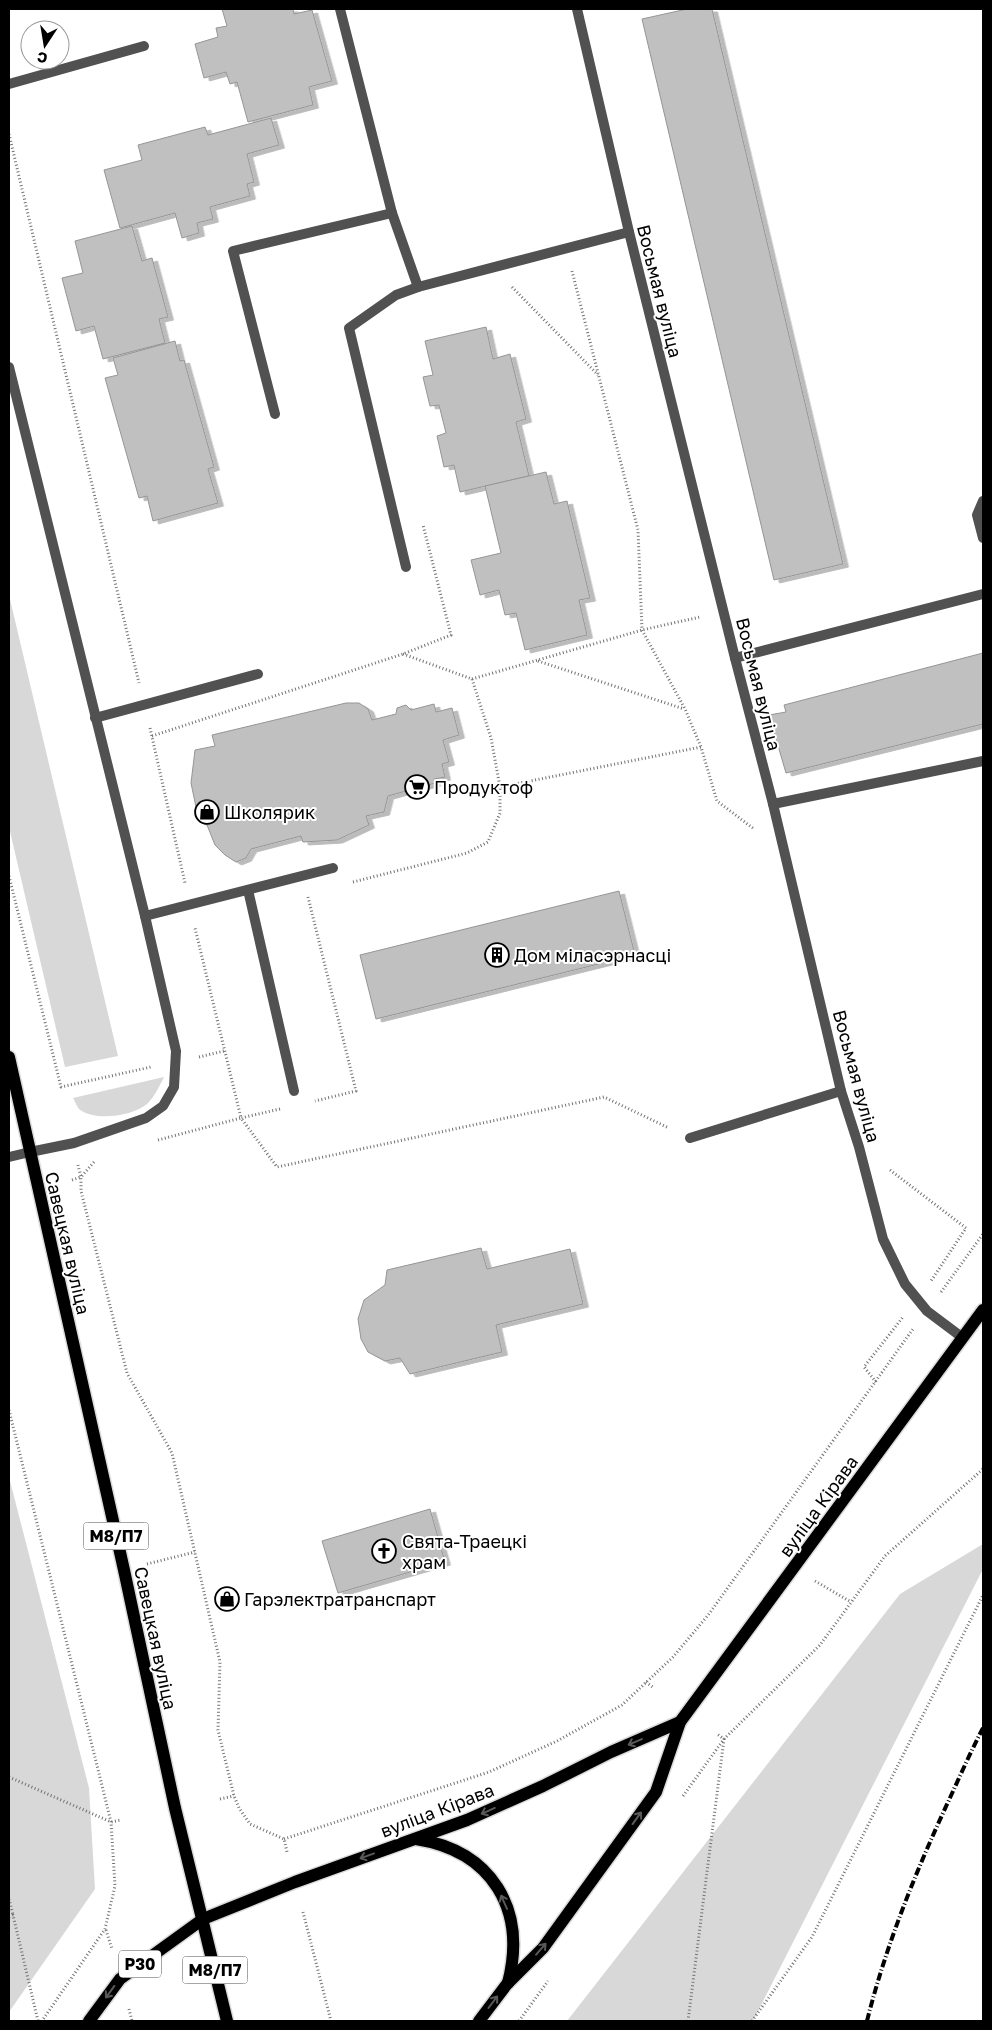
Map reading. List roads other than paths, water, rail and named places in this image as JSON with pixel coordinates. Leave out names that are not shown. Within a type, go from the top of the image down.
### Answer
[{"type":"main road","name":"Савецкая вуліца","points":[[9,1057],[124,1570],[175,1808],[227,2021]]},
{"type":"main road","name":"вуліца Кірава","points":[[479,2021],[507,1984],[543,1948],[656,1792],[680,1722],[983,1310]]},
{"type":"main road","name":"вуліца Кірава","points":[[202,1919],[295,1882],[467,1820],[526,1794],[611,1752],[680,1722]]},
{"type":"main road","points":[[413,1839],[433,1842],[452,1848],[469,1858],[497,1886],[512,1924],[513,1964],[507,1984]]},
{"type":"main road","name":"Р30","points":[[89,2021],[120,1979],[202,1919]]},
{"type":"street","points":[[340,9],[392,213],[418,287]]},
{"type":"street","name":"Восьмая вуліца","points":[[577,9],[629,232],[734,658],[773,804],[841,1091],[860,1147],[883,1239],[905,1284],[927,1311],[963,1338]]},
{"type":"street","points":[[9,84],[144,46]]},
{"type":"street","points":[[275,414],[233,251],[392,213]]},
{"type":"street","points":[[406,567],[349,328],[396,295],[418,287],[629,232]]},
{"type":"street","points":[[9,367],[145,916],[176,1051],[174,1087],[163,1106],[146,1118],[74,1143],[9,1157]]},
{"type":"street","points":[[983,501],[977,515],[983,538]]},
{"type":"street","points":[[734,658],[983,594]]},
{"type":"street","points":[[95,718],[258,674]]},
{"type":"street","points":[[773,804],[983,761]]},
{"type":"street","points":[[145,916],[333,868]]},
{"type":"street","points":[[248,890],[294,1091]]},
{"type":"street","points":[[690,1138],[841,1091]]},
{"type":"railway","points":[[867,2021],[883,1964],[914,1881],[983,1728]]},
{"type":"place","name":"Продуктоф","points":[[417,787]]},
{"type":"place","name":"Школярик","points":[[207,812]]},
{"type":"place","name":"Дом міласэрнасці","points":[[497,955]]},
{"type":"place","name":"Свята-Траецкі храм","points":[[384,1551]]},
{"type":"place","name":"Гарэлектратранспарт","points":[[227,1599]]}]
